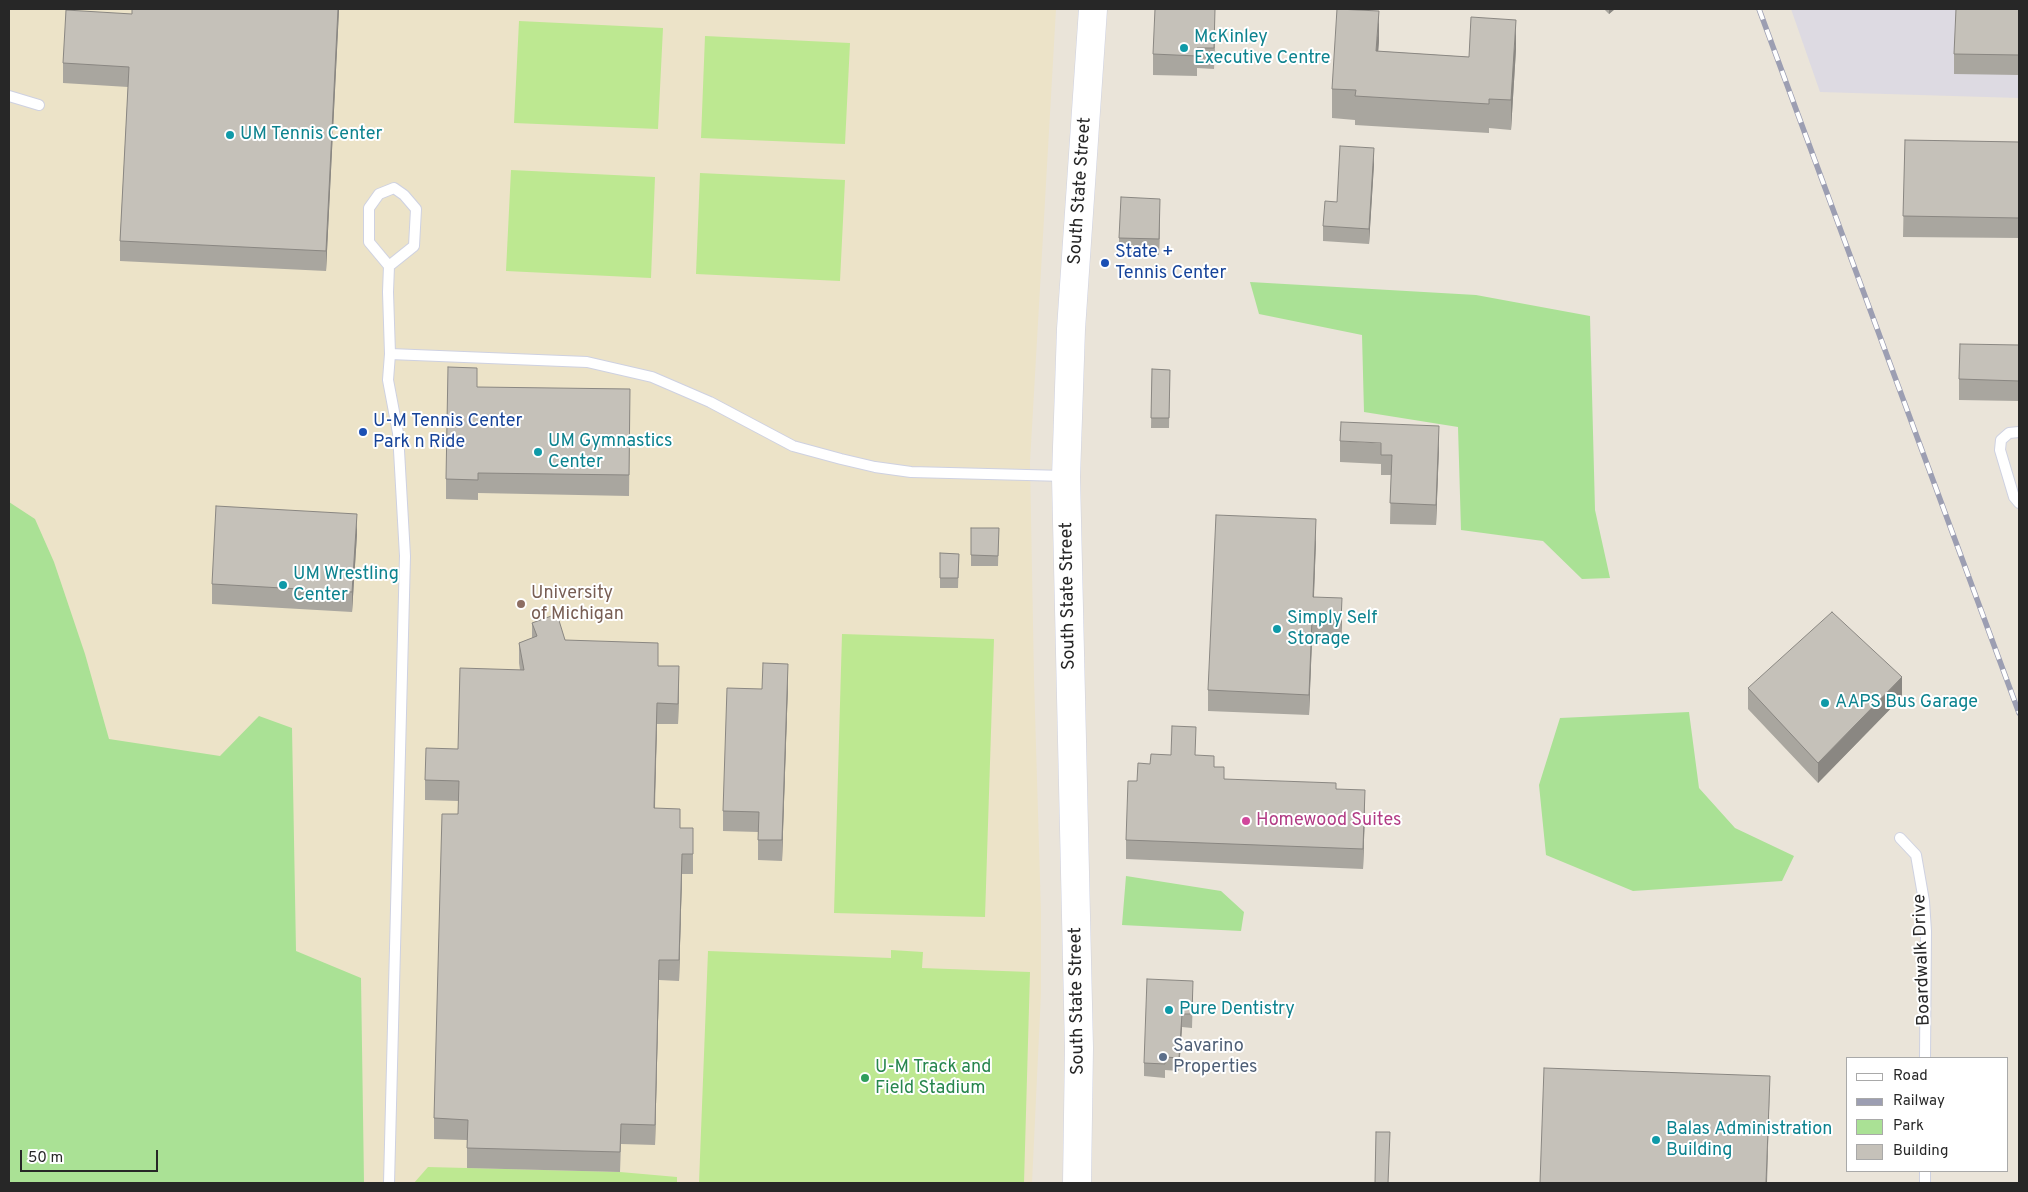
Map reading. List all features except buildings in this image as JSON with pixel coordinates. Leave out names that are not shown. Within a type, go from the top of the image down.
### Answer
[{"type":"main road","name":"South State Street","points":[[1077,1183],[1079,1048],[1066,476],[1071,329],[1093,9]]},
{"type":"lane","points":[[9,96],[39,105]]},
{"type":"lane","points":[[389,266],[414,246],[416,209],[404,195],[394,188],[379,194],[369,208],[368,242],[389,266],[390,354],[388,380],[398,433],[405,556],[389,1183]]},
{"type":"lane","points":[[390,354],[587,362],[652,377],[710,402],[793,446],[841,459],[875,467],[911,472],[1066,476]]},
{"type":"lane","points":[[2019,432],[2009,432],[2001,440],[2000,450],[2014,497],[2019,503]]},
{"type":"lane","name":"Boardwalk Drive","points":[[1900,838],[1916,855],[1924,901],[1926,931],[1925,1057]]},
{"type":"shaded area","name":"University of Michigan","points":[[9,9],[1056,9],[1030,462],[1041,913],[1041,993],[1032,1183],[9,1183]]},
{"type":"shaded area","points":[[1791,9],[2019,9],[2019,98],[1820,92]]},
{"type":"green space","points":[[519,21],[663,28],[658,129],[514,123]]},
{"type":"green space","points":[[705,36],[850,43],[845,144],[701,138]]},
{"type":"green space","points":[[511,170],[655,177],[651,278],[506,271]]},
{"type":"green space","points":[[700,173],[845,180],[840,281],[696,274]]},
{"type":"green space","points":[[1250,282],[1476,295],[1590,316],[1595,510],[1610,578],[1582,579],[1543,541],[1461,530],[1458,427],[1364,412],[1362,335],[1259,314]]},
{"type":"green space","points":[[9,502],[35,519],[54,562],[85,654],[109,739],[220,756],[259,716],[292,728],[296,951],[361,978],[364,1183],[9,1183]]},
{"type":"green space","points":[[842,634],[994,639],[985,917],[834,913]]},
{"type":"green space","points":[[1689,712],[1699,788],[1735,828],[1794,856],[1782,881],[1633,891],[1546,855],[1539,785],[1560,718]]},
{"type":"green space","points":[[1126,876],[1221,891],[1244,912],[1241,931],[1122,925]]},
{"type":"green space","name":"U-M Track and Field Stadium","points":[[891,950],[923,952],[922,968],[1030,972],[1024,1183],[699,1183],[708,951],[891,958]]},
{"type":"green space","points":[[428,1167],[620,1172],[677,1177],[677,1183],[414,1183]]},
{"type":"railway","points":[[1759,9],[2019,713]]},
{"type":"place","name":"McKinley Executive Centre","points":[[1184,48]]},
{"type":"place","name":"UM Tennis Center","points":[[230,135]]},
{"type":"place","name":"State + Tennis Center","points":[[1105,263]]},
{"type":"place","name":"U-M Tennis Center Park n Ride","points":[[363,432]]},
{"type":"place","name":"UM Gymnastics Center","points":[[538,452]]},
{"type":"place","name":"UM Wrestling Center","points":[[283,585]]},
{"type":"place","name":"University of Michigan","points":[[521,604]]},
{"type":"place","name":"Simply Self Storage","points":[[1277,629]]},
{"type":"place","name":"AAPS Bus Garage","points":[[1825,703]]},
{"type":"place","name":"Homewood Suites","points":[[1246,821]]},
{"type":"place","name":"Pure Dentistry","points":[[1169,1010]]},
{"type":"place","name":"Savarino Properties","points":[[1163,1057]]},
{"type":"place","name":"U-M Track and Field Stadium","points":[[865,1078]]},
{"type":"place","name":"Balas Administration Building","points":[[1656,1140]]}]
